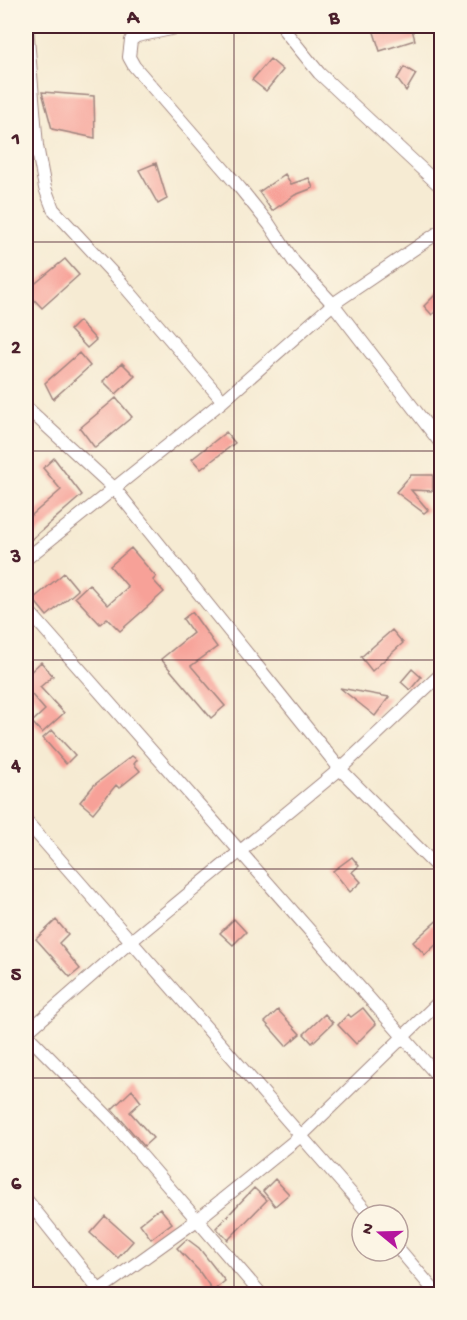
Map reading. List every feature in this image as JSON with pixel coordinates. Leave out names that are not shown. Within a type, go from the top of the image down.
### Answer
[{"type":"street","points":[[27,26],[37,146],[45,188],[53,208],[120,281],[223,401]]},
{"type":"street","points":[[186,26],[137,36],[131,40],[129,57],[269,224],[294,262],[333,304],[441,445]]},
{"type":"street","points":[[285,26],[285,31],[319,73],[441,188]]},
{"type":"street","points":[[26,560],[223,401],[333,304],[441,230]]},
{"type":"street","points":[[26,407],[115,489],[340,769],[441,872]]},
{"type":"street","points":[[26,608],[239,854],[405,1037],[441,1080]]},
{"type":"street","points":[[261,1294],[110,1119],[26,1034],[130,942],[340,769],[441,673]]},
{"type":"street","points":[[26,821],[130,942],[303,1134],[360,1203]]},
{"type":"street","points":[[26,1199],[98,1293],[197,1220],[303,1134],[405,1037],[441,999]]},
{"type":"street","points":[[410,1262],[437,1294]]},
{"type":"building","points":[[372,26],[411,26],[415,40],[380,51]]},
{"type":"building","points":[[270,59],[283,70],[266,91],[252,80]]},
{"type":"building","points":[[404,67],[416,74],[406,91],[397,79]]},
{"type":"building","points":[[42,92],[94,96],[95,138],[52,129]]},
{"type":"building","points":[[156,163],[167,199],[158,204],[139,170]]},
{"type":"building","points":[[285,174],[291,184],[309,178],[313,188],[295,195],[272,211],[259,192]]},
{"type":"building","points":[[65,259],[79,275],[42,308],[26,291]]},
{"type":"building","points":[[441,289],[441,306],[432,315],[424,306]]},
{"type":"building","points":[[79,321],[96,340],[87,348],[70,330]]},
{"type":"building","points":[[79,353],[90,366],[53,399],[45,383]]},
{"type":"building","points":[[122,363],[135,376],[116,394],[103,381]]},
{"type":"building","points":[[116,398],[132,417],[95,448],[80,428]]},
{"type":"building","points":[[226,432],[235,443],[201,469],[192,459]]},
{"type":"building","points":[[54,458],[82,495],[26,544],[26,520],[61,490],[43,468]]},
{"type":"building","points":[[411,475],[433,475],[433,491],[411,490],[428,510],[424,513],[396,492]]},
{"type":"building","points":[[131,548],[156,577],[153,580],[164,592],[120,631],[107,618],[100,624],[75,597],[89,584],[108,605],[128,587],[110,566]]},
{"type":"building","points":[[64,573],[78,590],[47,616],[33,599]]},
{"type":"building","points":[[192,612],[217,647],[191,666],[225,706],[211,718],[161,659],[193,633],[183,619]]},
{"type":"building","points":[[392,630],[403,643],[372,671],[361,657]]},
{"type":"building","points":[[41,662],[53,676],[40,687],[64,713],[42,733],[32,722],[45,710],[26,688],[26,676]]},
{"type":"building","points":[[412,669],[421,677],[410,690],[401,682]]},
{"type":"building","points":[[340,688],[389,697],[375,716]]},
{"type":"building","points":[[52,730],[75,755],[66,764],[43,738]]},
{"type":"building","points":[[132,756],[137,760],[134,764],[140,771],[119,788],[116,785],[93,813],[80,802],[94,785]]},
{"type":"building","points":[[352,857],[359,866],[352,872],[361,882],[350,892],[333,871]]},
{"type":"building","points":[[441,917],[441,940],[425,955],[413,942]]},
{"type":"building","points":[[234,919],[246,932],[233,945],[220,933]]},
{"type":"building","points":[[56,920],[68,934],[59,943],[80,969],[70,977],[36,939]]},
{"type":"building","points":[[363,1008],[376,1024],[356,1044],[338,1025],[348,1014],[351,1017]]},
{"type":"building","points":[[278,1010],[300,1034],[286,1046],[265,1022]]},
{"type":"building","points":[[325,1014],[333,1023],[312,1043],[304,1034]]},
{"type":"building","points":[[132,1090],[141,1102],[130,1112],[153,1138],[144,1146],[112,1109]]},
{"type":"building","points":[[275,1179],[289,1194],[275,1206],[263,1191]]},
{"type":"building","points":[[254,1188],[267,1200],[228,1240],[216,1228]]},
{"type":"building","points":[[160,1208],[172,1223],[151,1239],[140,1224]]},
{"type":"building","points":[[105,1216],[133,1241],[118,1258],[90,1233]]},
{"type":"building","points":[[187,1239],[199,1248],[225,1281],[213,1291],[199,1271],[177,1248]]}]
